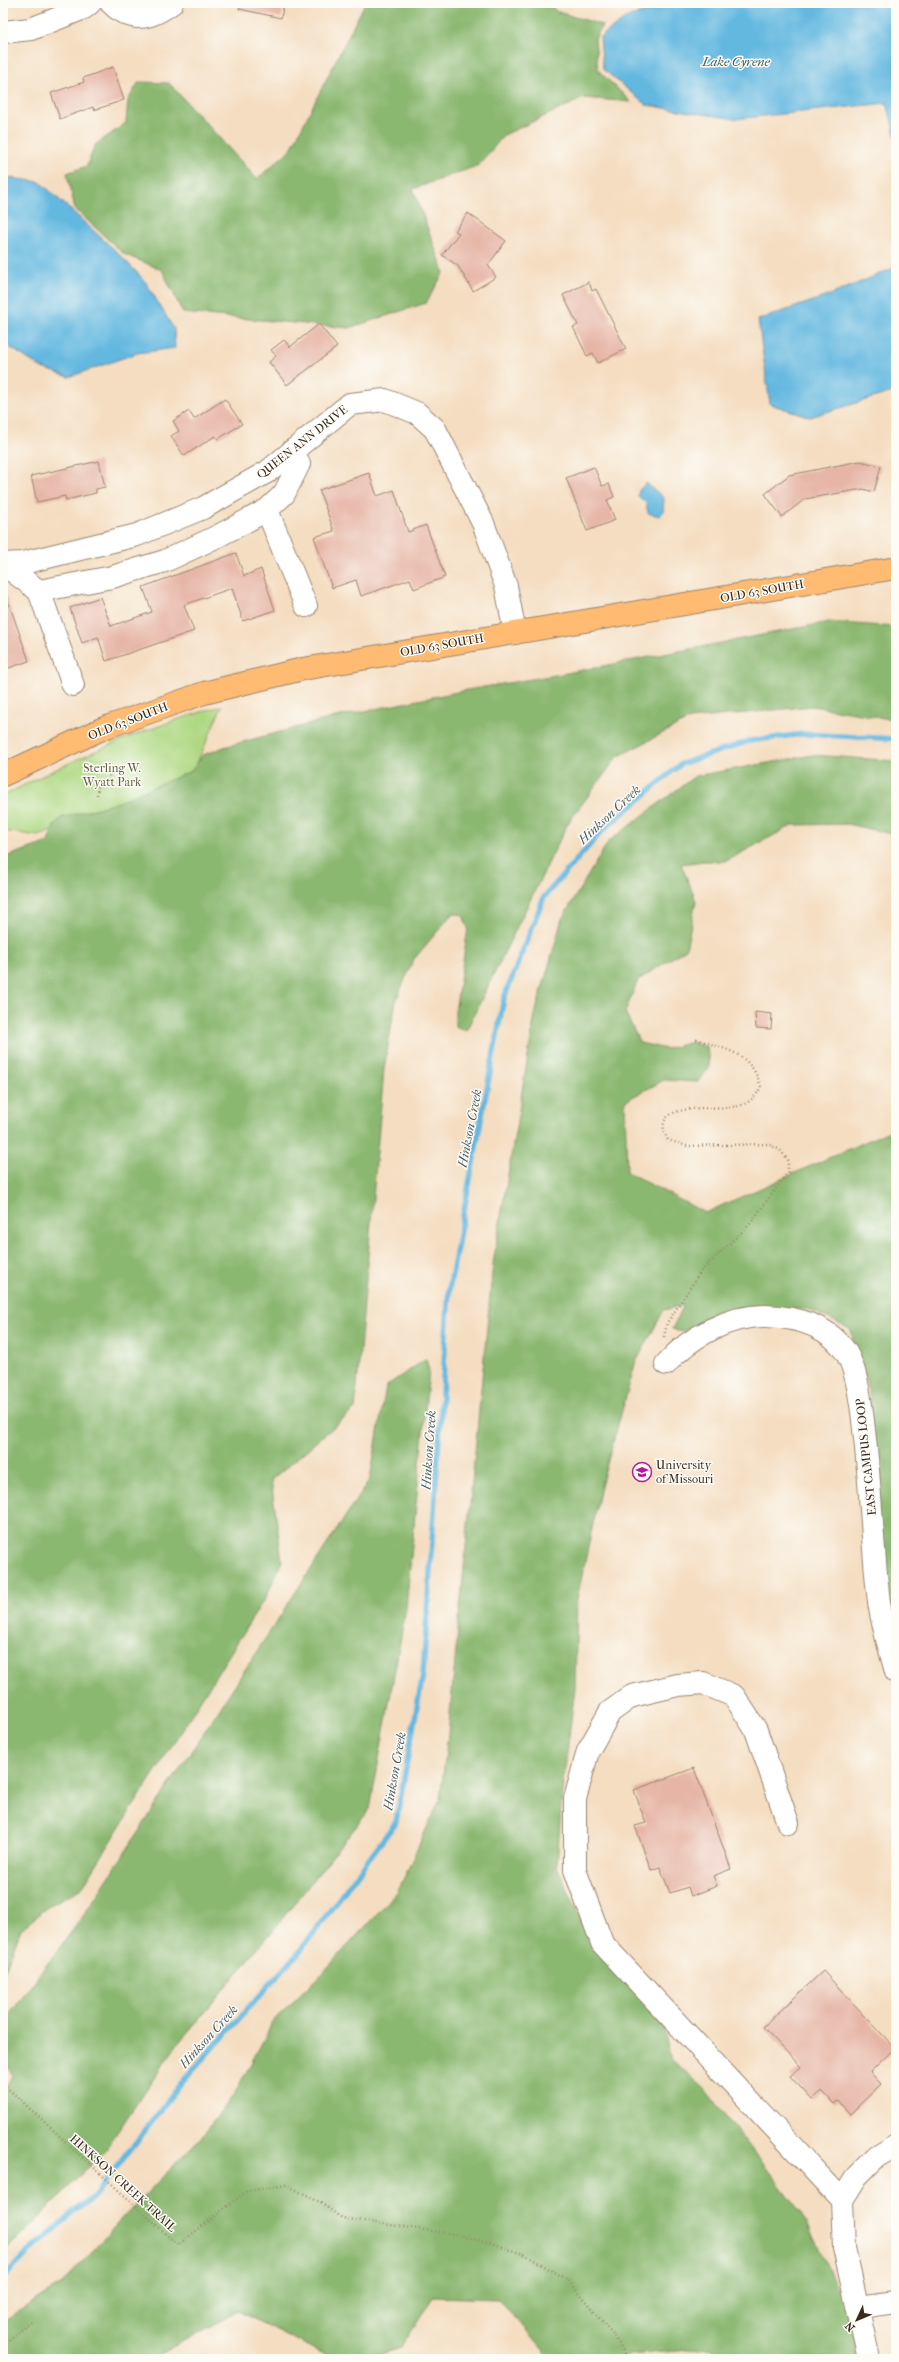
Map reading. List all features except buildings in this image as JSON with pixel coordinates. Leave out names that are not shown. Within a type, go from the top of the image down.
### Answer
[{"type":"main road","name":"OLD 63 SOUTH","points":[[3,775],[104,728],[204,693],[303,669],[896,568]]},
{"type":"street","points":[[3,32],[31,29],[84,8],[90,3]]},
{"type":"street","points":[[111,3],[122,14],[139,18],[158,13],[172,3]]},
{"type":"street","name":"QUEEN ANN DRIVE","points":[[3,564],[23,563],[137,535],[203,508],[267,472],[350,404],[385,400],[417,413],[435,429],[483,523],[506,586],[515,633]]},
{"type":"street","points":[[39,591],[112,577],[165,561],[267,510],[284,494],[299,464],[293,450]]},
{"type":"street","points":[[267,510],[306,606]]},
{"type":"street","points":[[3,564],[39,591],[73,685]]},
{"type":"street","name":"EAST CAMPUS LOOP","points":[[669,1361],[679,1350],[703,1334],[728,1323],[759,1316],[785,1316],[820,1327],[835,1340],[847,1355],[861,1399],[870,1479],[879,1603],[896,1672]]},
{"type":"street","points":[[788,1823],[756,1730],[734,1696],[703,1683],[678,1685],[632,1696],[610,1712],[588,1751],[575,1799],[575,1870],[602,1943],[842,2200]]},
{"type":"street","points":[[869,2359],[844,2248],[842,2200],[857,2176],[876,2157],[896,2145]]},
{"type":"street","points":[[858,2307],[896,2302]]},
{"type":"path","points":[[97,795],[98,787],[108,780],[111,771]]},
{"type":"path","points":[[669,1361],[664,1339],[667,1323],[673,1313],[701,1271],[749,1225],[788,1172],[788,1160],[780,1150],[768,1144],[688,1146],[668,1140],[662,1128],[663,1121],[671,1113],[708,1106],[737,1106],[753,1100],[761,1087],[757,1073],[741,1056],[696,1039]]},
{"type":"path","name":"HINKSON CREEK TRAIL","points":[[3,2084],[57,2136],[178,2244],[247,2191],[286,2185],[315,2199],[342,2218],[460,2235],[524,2254],[568,2280],[612,2333],[628,2359]]},
{"type":"path","points":[[3,2346],[32,2321]]},
{"type":"green space","points":[[365,3],[551,3],[555,11],[602,25],[595,39],[598,70],[631,102],[584,98],[504,135],[479,165],[413,189],[444,272],[426,303],[349,328],[183,313],[162,270],[124,254],[75,209],[67,173],[87,166],[95,145],[126,123],[128,100],[139,82],[169,83],[257,179],[291,149]]},
{"type":"green space","points":[[829,622],[896,627],[896,720],[812,706],[690,719],[617,757],[568,823],[466,1031],[455,1026],[455,1012],[468,928],[463,915],[453,913],[414,959],[396,1000],[384,1069],[355,1409],[271,1480],[282,1561],[267,1595],[81,1889],[52,1904],[21,1929],[3,1975],[3,858],[48,842],[54,826],[61,818],[116,803],[191,771],[203,755],[224,747],[336,717],[467,690],[567,673]]},
{"type":"green space","name":"Sterling W. Wyatt Park","points":[[222,706],[192,775],[39,836],[3,831],[3,796],[56,769],[110,745],[165,724]]},
{"type":"green space","points":[[813,755],[896,761],[896,835],[847,824],[793,825],[726,861],[704,861],[681,864],[696,901],[686,949],[638,980],[625,1012],[640,1043],[666,1049],[692,1042],[707,1047],[709,1067],[699,1082],[664,1080],[625,1101],[627,1172],[705,1213],[896,1128],[896,1644],[884,1603],[869,1391],[850,1329],[809,1309],[743,1310],[685,1331],[672,1329],[684,1305],[664,1310],[635,1364],[602,1482],[577,1599],[575,1688],[562,1792],[557,1866],[589,1938],[662,2023],[671,2059],[704,2088],[802,2214],[855,2322],[855,2359],[716,2359],[711,2348],[629,2355],[624,2359],[551,2359],[499,2299],[433,2297],[401,2348],[365,2359],[333,2359],[238,2311],[152,2359],[3,2359],[3,2321],[62,2284],[118,2223],[205,2133],[238,2088],[274,2020],[318,1978],[398,1891],[440,1799],[448,1734],[493,1264],[535,1014],[562,919],[608,842],[695,776]]},
{"type":"green space","points":[[426,1359],[429,1370],[406,1608],[370,1809],[270,1934],[176,2046],[105,2150],[23,2234],[3,2252],[3,2095],[12,2075],[3,2055],[3,2023],[84,1915],[370,1479],[386,1386]]},
{"type":"water","name":"Lake Cyrene","points":[[684,3],[896,3],[896,139],[887,103],[735,119],[646,105],[603,69],[600,37],[629,16]]},
{"type":"water","points":[[3,177],[40,182],[117,252],[145,281],[174,329],[175,348],[137,353],[69,377],[42,368],[3,343]]},
{"type":"water","points":[[896,267],[896,391],[810,417],[770,404],[758,320],[830,295]]},
{"type":"water","points":[[646,483],[664,498],[663,513],[660,516],[648,513],[646,503],[638,496],[639,490]]},
{"type":"waterway","name":"Hinkson Creek","points":[[3,2278],[40,2241],[95,2195],[188,2075],[300,1951],[396,1822],[423,1674],[449,1290],[504,998],[544,897],[602,831],[681,764],[749,741],[803,734],[896,739]]},
{"type":"place","name":"University of Missouri","points":[[642,1472]]}]
